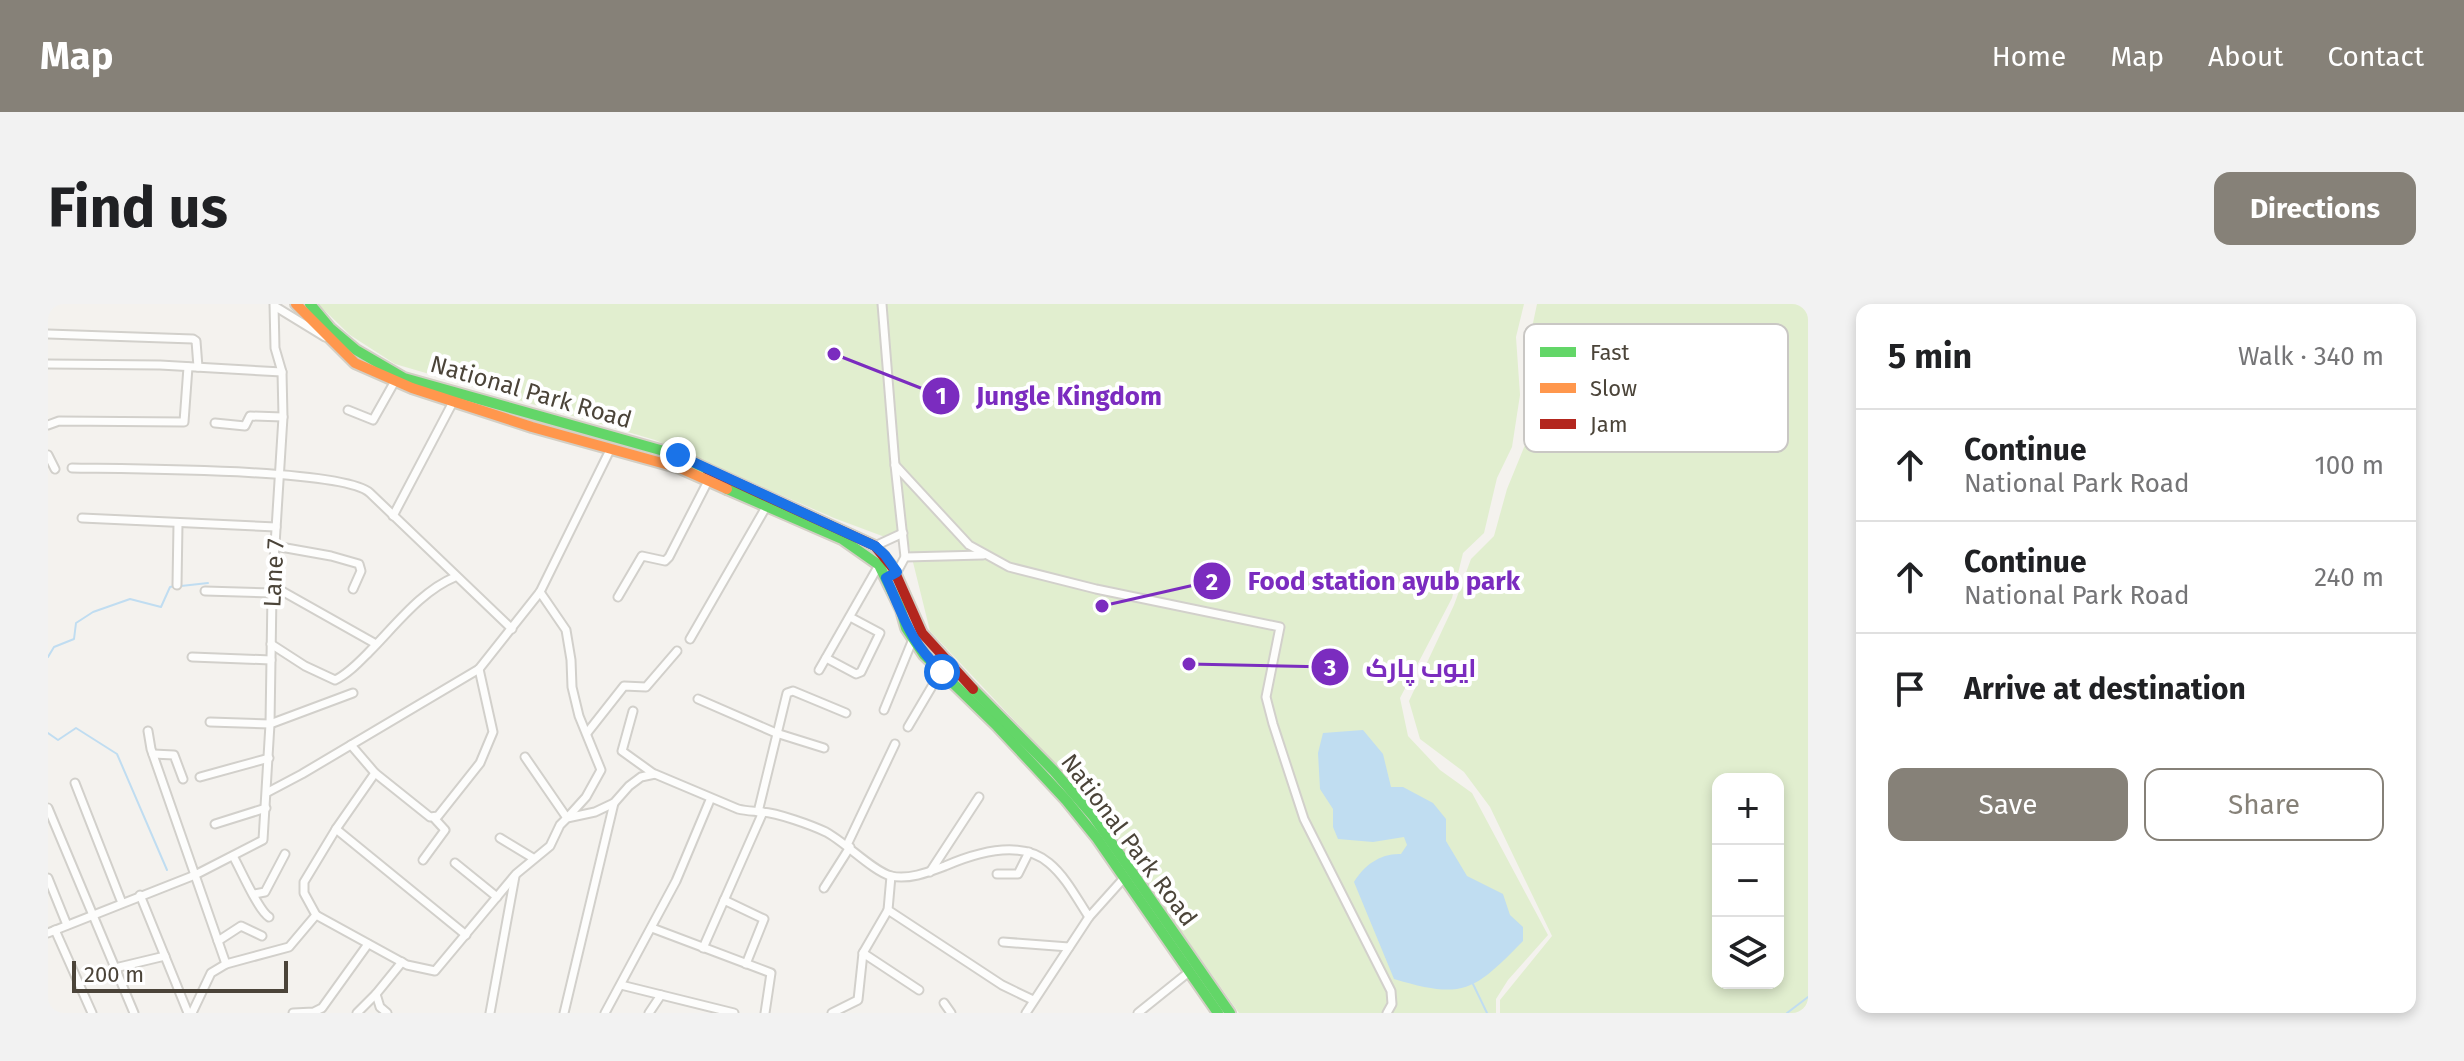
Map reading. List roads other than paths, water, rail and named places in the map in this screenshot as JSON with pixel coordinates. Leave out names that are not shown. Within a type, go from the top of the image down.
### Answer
[{"type":"main road","name":"National Park Road","points":[[296,304],[355,363],[395,381],[678,455],[875,546],[885,555],[913,639],[997,726],[1090,812],[1184,955],[1189,972],[1218,1013]]},
{"type":"main road","name":"National Park Road","points":[[310,304],[330,328],[356,350],[414,384],[453,402],[680,468],[842,539],[892,575],[929,643],[1057,783],[1124,878],[1230,1013]]},
{"type":"street","points":[[882,304],[905,557],[892,575]]},
{"type":"street","points":[[275,305],[327,338]]},
{"type":"street","name":"Lane 7","points":[[233,856],[261,843],[268,792],[273,589],[283,417],[282,372],[275,348],[275,305]]},
{"type":"street","points":[[48,334],[193,339],[196,341],[198,367]]},
{"type":"street","points":[[48,364],[282,372]]},
{"type":"street","points":[[48,425],[59,421],[184,422],[188,367]]},
{"type":"street","points":[[348,410],[373,420],[395,381]]},
{"type":"street","points":[[393,516],[453,402]]},
{"type":"street","points":[[215,423],[245,426],[250,416],[283,417]]},
{"type":"street","points":[[268,792],[479,669],[540,592],[611,448]]},
{"type":"street","points":[[48,455],[55,469]]},
{"type":"street","points":[[895,465],[969,545],[1009,567],[1096,589],[1280,627],[1266,697],[1273,724],[1304,819],[1391,991],[1392,1004],[1387,1013]]},
{"type":"street","points":[[72,468],[279,475],[358,485],[365,488],[512,629]]},
{"type":"street","points":[[897,484],[906,479]]},
{"type":"street","points":[[618,597],[642,556],[649,555],[665,561],[669,557],[708,481]]},
{"type":"street","points":[[690,639],[766,507]]},
{"type":"street","points":[[82,518],[276,527]]},
{"type":"street","points":[[177,585],[178,524]]},
{"type":"street","points":[[875,546],[903,533]]},
{"type":"street","points":[[275,546],[359,564],[361,571],[353,589]]},
{"type":"street","points":[[905,557],[986,555]]},
{"type":"street","points":[[819,670],[879,565]]},
{"type":"street","points":[[271,644],[305,666],[335,680],[353,668],[420,600],[455,577]]},
{"type":"street","points":[[205,591],[273,589],[376,644]]},
{"type":"street","points":[[375,773],[336,829],[302,887],[316,915],[402,962],[435,971],[516,874],[550,846],[560,825],[586,797],[601,770],[572,687],[566,630],[540,592]]},
{"type":"street","points":[[826,658],[856,674],[861,672],[880,633],[850,617]]},
{"type":"street","points":[[884,710],[913,639]]},
{"type":"street","points":[[587,733],[624,686],[646,687],[677,651]]},
{"type":"street","points":[[192,657],[271,660]]},
{"type":"street","points":[[434,818],[480,763],[493,732],[479,669]]},
{"type":"street","points":[[908,727],[941,671]]},
{"type":"street","points":[[703,948],[761,812],[776,733],[789,691],[846,713]]},
{"type":"street","points":[[210,722],[270,724],[353,693]]},
{"type":"street","points":[[698,699],[776,733],[824,748]]},
{"type":"street","points":[[633,711],[622,751],[655,774],[710,800],[825,832],[891,876],[930,872],[968,856],[1001,850],[1035,853],[1051,864],[1089,917]]},
{"type":"street","points":[[148,731],[153,754],[226,964]]},
{"type":"street","points":[[824,888],[848,846],[895,744]]},
{"type":"street","points":[[351,745],[375,773],[445,830],[423,860]]},
{"type":"street","points":[[153,754],[174,755],[183,779]]},
{"type":"street","points":[[525,757],[567,818]]},
{"type":"street","points":[[200,777],[269,758]]},
{"type":"street","points":[[567,818],[595,812],[614,803],[641,777],[655,774]]},
{"type":"street","points":[[75,783],[122,903]]},
{"type":"street","points":[[930,872],[979,797]]},
{"type":"street","points":[[605,1013],[676,881],[710,800]]},
{"type":"street","points":[[564,1013],[614,803]]},
{"type":"street","points":[[48,808],[134,1013]]},
{"type":"street","points":[[215,824],[266,808]]},
{"type":"street","points":[[336,829],[466,935]]},
{"type":"street","points":[[500,838],[533,858]]},
{"type":"street","points":[[997,874],[1018,874],[1029,852]]},
{"type":"street","points":[[254,894],[265,892],[285,854]]},
{"type":"street","points":[[92,1013],[52,931],[195,875],[233,856],[254,894],[259,910],[269,917]]},
{"type":"street","points":[[455,863],[497,897]]},
{"type":"street","points":[[490,1013],[516,874]]},
{"type":"street","points":[[832,1013],[858,1000],[863,953],[888,910],[891,876]]},
{"type":"street","points":[[48,878],[67,925]]},
{"type":"street","points":[[1026,1013],[1089,917],[1124,878]]},
{"type":"street","points":[[140,895],[190,1013]]},
{"type":"street","points":[[724,900],[764,919],[746,964]]},
{"type":"street","points":[[888,910],[1002,985],[1033,1000]]},
{"type":"street","points":[[190,1013],[211,973],[226,964],[289,947],[316,915]]},
{"type":"street","points":[[218,941],[241,926],[262,936]]},
{"type":"street","points":[[652,928],[771,973],[765,1013]]},
{"type":"street","points":[[1003,942],[1069,947]]},
{"type":"street","points":[[293,1013],[314,1012],[322,1008],[368,944]]},
{"type":"street","points":[[863,953],[919,990]]},
{"type":"street","points":[[115,968],[165,956]]},
{"type":"street","points":[[357,1013],[402,962]]},
{"type":"street","points":[[1138,1013],[1189,972]]},
{"type":"street","points":[[621,985],[734,1013]]},
{"type":"street","points":[[376,994],[380,1007],[387,1013]]},
{"type":"street","points":[[649,1013],[661,995]]},
{"type":"street","points":[[944,1003],[951,1013]]},
{"type":"water","points":[[1363,730],[1383,754],[1391,787],[1403,787],[1433,803],[1446,819],[1446,841],[1467,876],[1503,894],[1510,915],[1523,927],[1523,941],[1492,971],[1466,987],[1437,989],[1394,979],[1354,882],[1374,861],[1401,854],[1407,845],[1404,837],[1373,842],[1338,839],[1333,827],[1333,809],[1320,789],[1318,753],[1323,733]]},
{"type":"waterway","points":[[181,586],[208,583]]},
{"type":"waterway","points":[[48,657],[54,647],[74,639],[76,623],[93,612],[130,599],[161,607],[170,587],[175,586]]},
{"type":"waterway","points":[[48,733],[58,740],[76,728],[117,754],[167,870]]},
{"type":"waterway","points":[[1473,984],[1487,1013]]},
{"type":"waterway","points":[[1787,1013],[1808,997]]},
{"type":"place","name":"Jungle Kingdom","points":[[834,354]]},
{"type":"place","name":"Food station ayub park","points":[[1102,606]]},
{"type":"place","name":"ایوب پارک","points":[[1189,664]]}]
